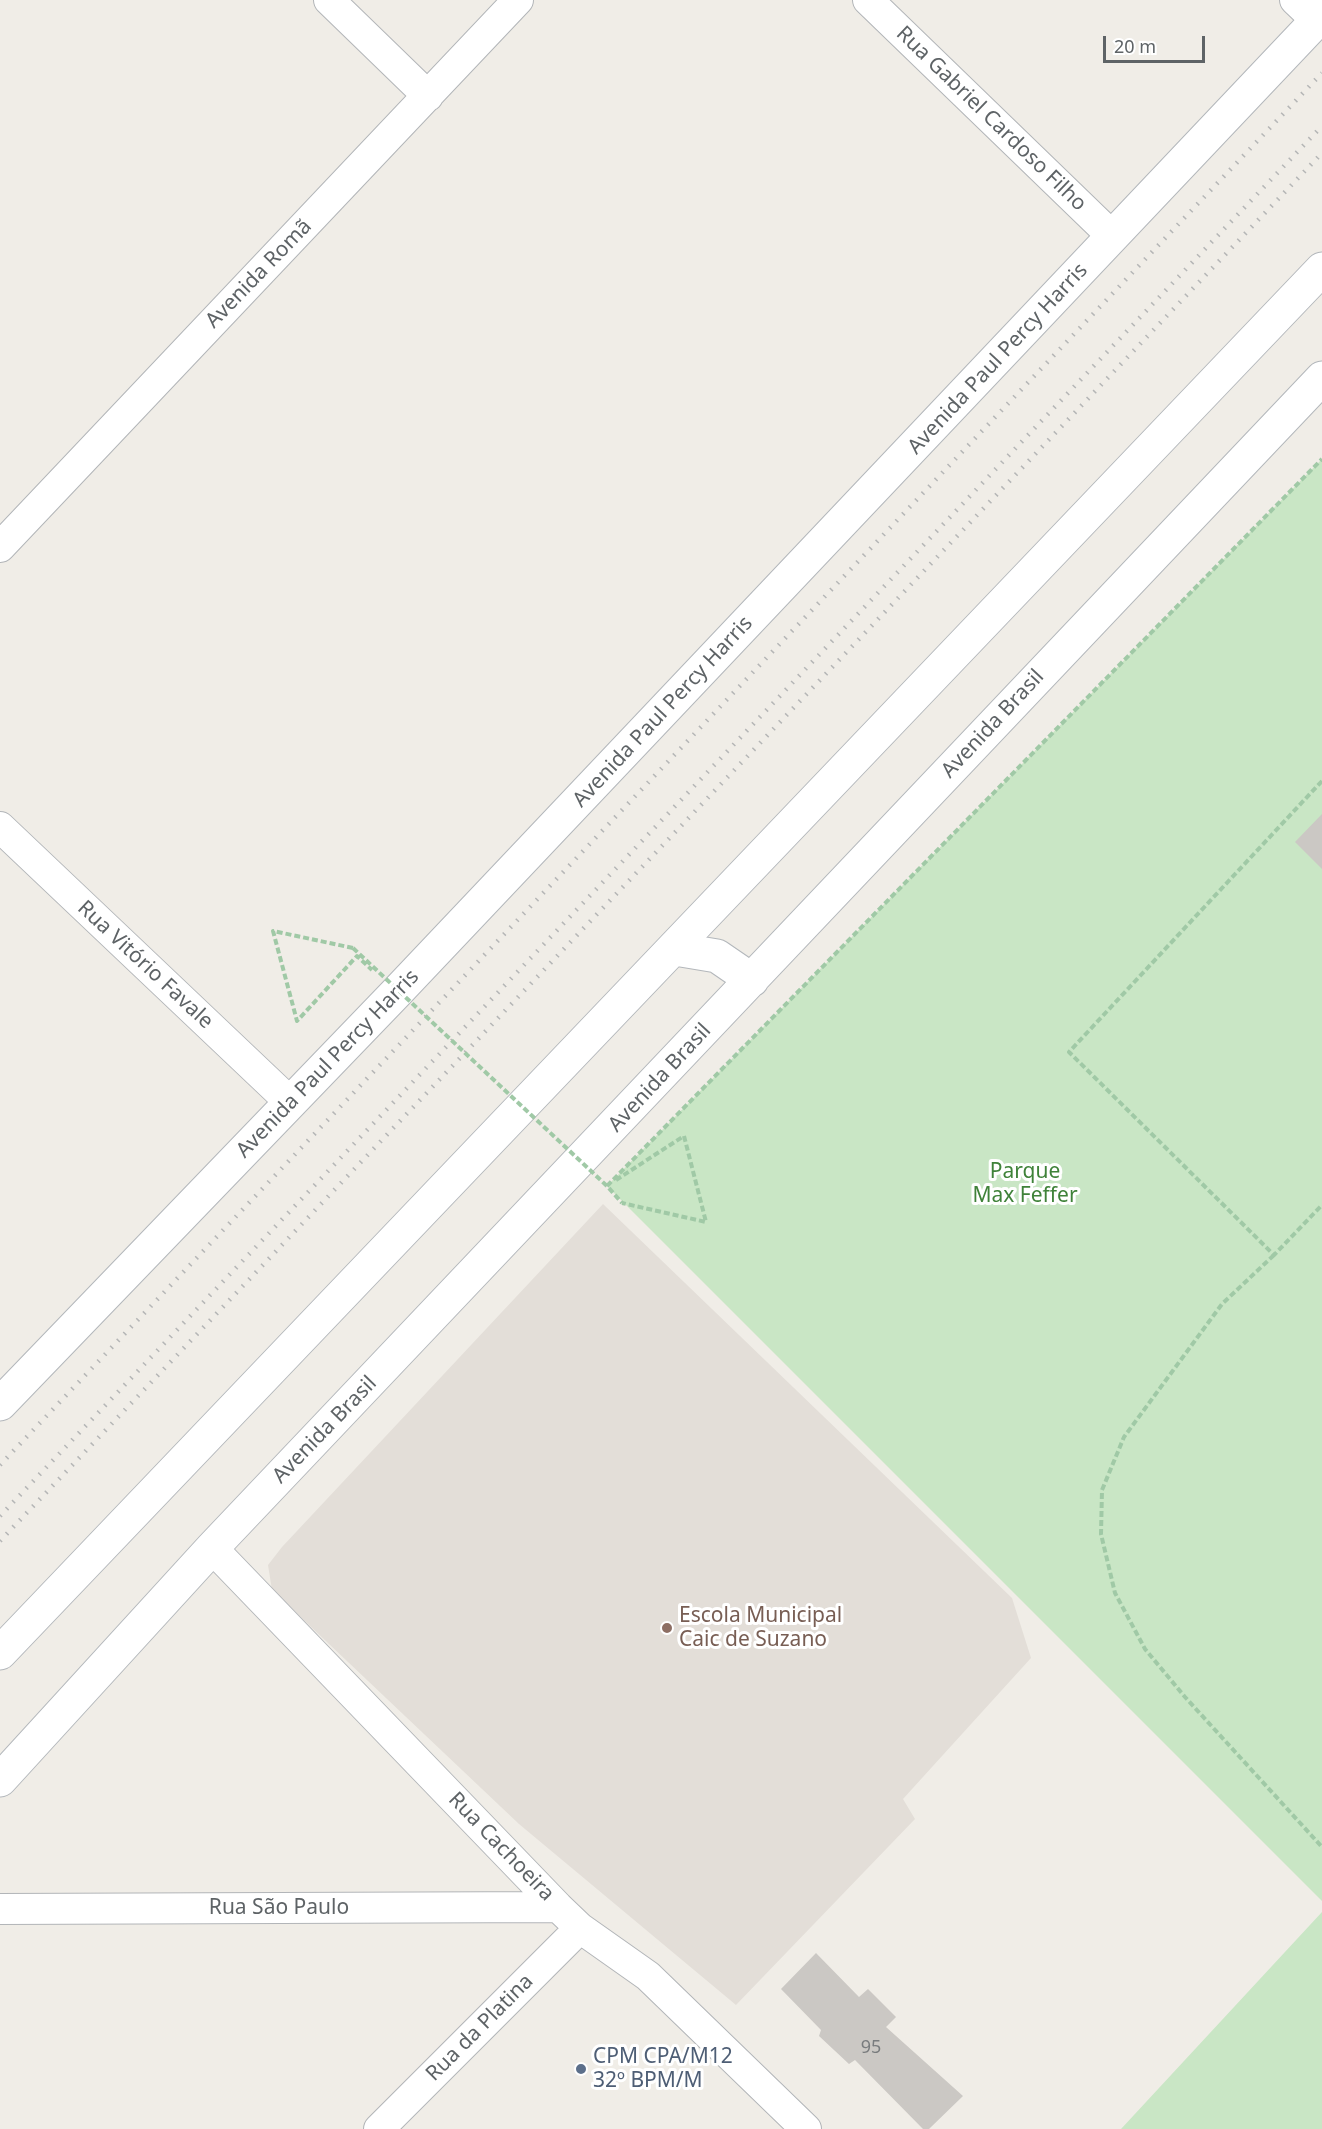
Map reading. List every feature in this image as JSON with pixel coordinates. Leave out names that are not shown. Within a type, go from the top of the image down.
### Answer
[{"type":"main road","name":"Avenida Paul Percy Harris","points":[[0,1404],[291,1103],[1113,237],[1311,12]]},
{"type":"main road","points":[[0,1653],[615,1008],[675,949],[1322,269]]},
{"type":"main road","name":"Avenida Brasil","points":[[0,1780],[213,1548],[1322,378]]},
{"type":"main road","points":[[675,949],[717,956],[752,980]]},
{"type":"street","points":[[329,0],[428,96]]},
{"type":"street","name":"Avenida Romã","points":[[0,547],[518,0]]},
{"type":"street","name":"Rua Gabriel Cardoso Filho","points":[[868,0],[1113,237]]},
{"type":"street","name":"Rua Vitório Favale","points":[[0,827],[291,1103]]},
{"type":"street","name":"Rua Cachoeira","points":[[213,1548],[558,1907],[580,1928],[648,1976],[806,2129]]},
{"type":"street","name":"Rua São Paulo","points":[[0,1909],[558,1907]]},
{"type":"street","name":"Rua da Platina","points":[[379,2129],[580,1928]]},
{"type":"path","points":[[608,1186],[1322,459]]},
{"type":"path","points":[[1274,1255],[1069,1052],[1322,781]]},
{"type":"path","points":[[357,956],[297,1021],[273,931],[353,948],[608,1186],[622,1203],[706,1222],[684,1136],[608,1186]]},
{"type":"path","points":[[1322,1205],[1222,1304],[1124,1437],[1102,1490],[1101,1534],[1115,1593],[1145,1649],[1185,1697],[1322,1847]]},
{"type":"shaded area","name":"Escola Municipal Caic de Suzano","points":[[603,1204],[1012,1598],[1031,1658],[903,1799],[915,1819],[736,2005],[519,1824],[272,1590],[268,1565],[282,1547]]},
{"type":"green space","name":"Parque Max Feffer","points":[[1322,459],[1322,1901],[607,1186]]},
{"type":"green space","points":[[1322,1912],[1322,2129],[1121,2129]]},
{"type":"building","points":[[1322,814],[1322,869],[1295,842]]},
{"type":"building","points":[[816,1953],[859,1997],[868,1989],[896,2017],[886,2027],[963,2096],[929,2129],[923,2129],[855,2060],[849,2064],[819,2036],[821,2030],[781,1989]]},
{"type":"railway","points":[[0,1465],[1322,73]]},
{"type":"railway","points":[[0,1516],[1322,126]]},
{"type":"railway","points":[[0,1541],[1322,153]]},
{"type":"place","name":"Escola Municipal Caic de Suzano","points":[[667,1628]]},
{"type":"place","name":"CPM CPA/M12 32º BPM/M","points":[[581,2069]]}]
